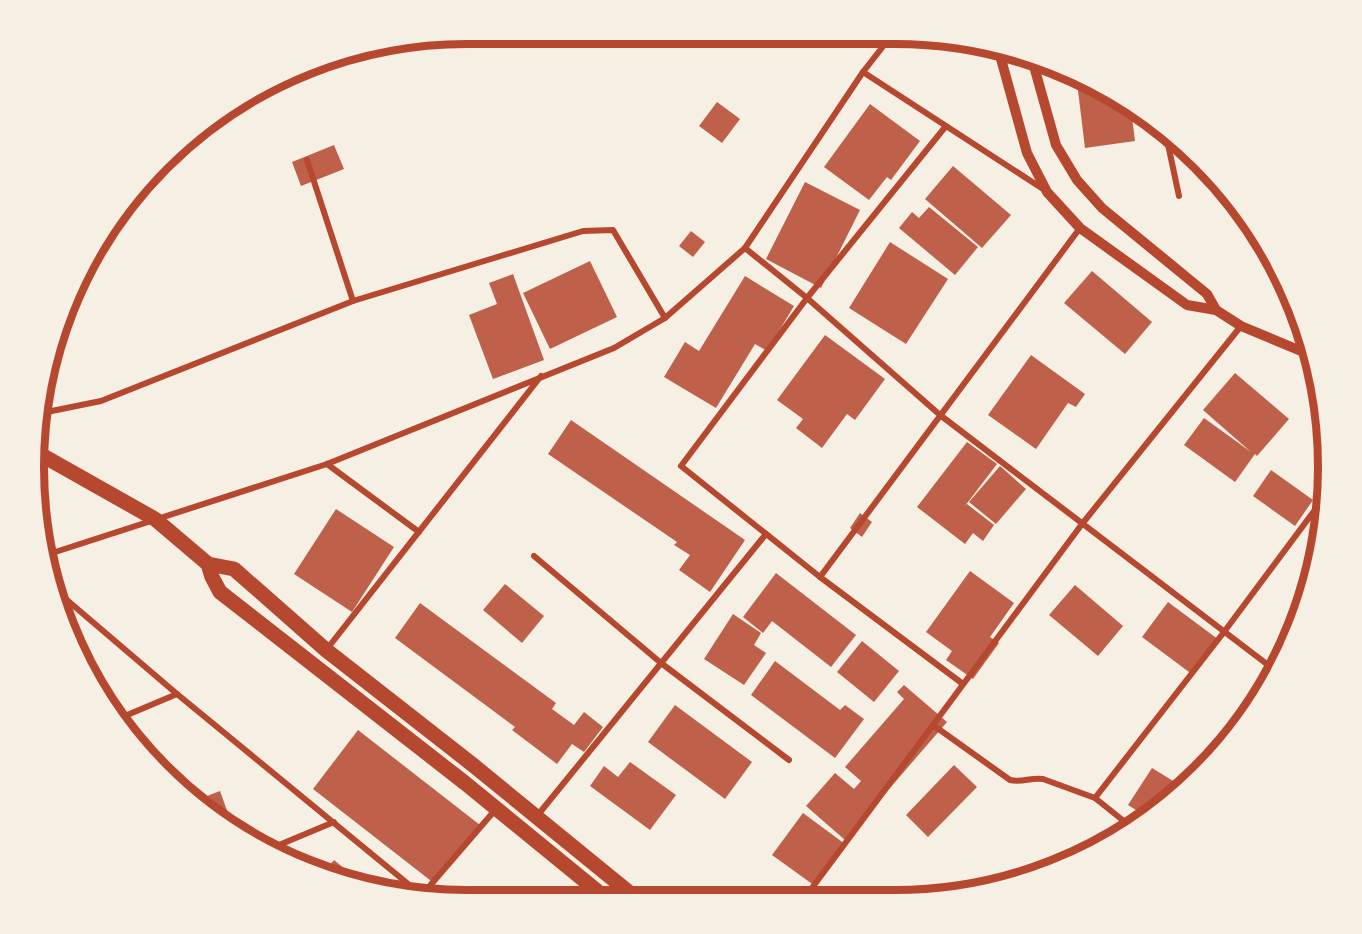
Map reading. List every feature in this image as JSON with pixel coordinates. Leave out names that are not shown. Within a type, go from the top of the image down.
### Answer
[{"type":"main road","points":[[44,456],[155,519],[208,564],[234,569],[326,650],[537,816],[626,890]]},
{"type":"main road","points":[[208,564],[220,592],[596,890]]},
{"type":"street","points":[[53,553],[327,464],[614,348],[665,318],[745,248],[863,72],[885,44]]},
{"type":"street","points":[[1000,57],[1027,153],[1047,192]]},
{"type":"street","points":[[1034,67],[1056,145],[1077,180],[1102,208],[1207,294],[1216,310]]},
{"type":"street","points":[[863,72],[1047,192],[1080,228],[1187,305],[1216,310],[1241,326],[1302,352]]},
{"type":"street","points":[[946,126],[807,298],[681,466],[820,577],[963,684]]},
{"type":"street","points":[[1168,144],[1179,196]]},
{"type":"street","points":[[307,160],[353,301]]},
{"type":"street","points":[[820,577],[1080,228]]},
{"type":"street","points":[[47,412],[101,401],[353,301],[583,231],[613,230],[665,318]]},
{"type":"street","points":[[745,248],[807,298],[940,415],[1269,666]]},
{"type":"street","points":[[810,890],[1082,524],[1241,326]]},
{"type":"street","points":[[326,650],[542,376]]},
{"type":"street","points":[[327,464],[419,532]]},
{"type":"street","points":[[1095,798],[1224,632],[1317,508]]},
{"type":"street","points":[[537,816],[766,534]]},
{"type":"street","points":[[534,556],[661,663],[789,760]]},
{"type":"street","points":[[64,598],[177,694],[412,887]]},
{"type":"street","points":[[125,716],[177,694]]},
{"type":"street","points":[[933,725],[1010,780],[1018,782],[1035,777],[1095,798],[1125,822]]},
{"type":"street","points":[[429,889],[496,809]]},
{"type":"street","points":[[277,846],[334,822]]},
{"type":"building","points":[[1077,85],[1132,116],[1135,141],[1085,148]]},
{"type":"building","points":[[717,102],[740,119],[722,143],[699,126]]},
{"type":"building","points":[[870,104],[920,141],[891,180],[887,177],[869,200],[824,167]]},
{"type":"building","points":[[334,145],[344,169],[301,186],[292,162]]},
{"type":"building","points":[[953,166],[1011,215],[982,248],[925,199]]},
{"type":"building","points":[[805,182],[860,210],[821,288],[766,259]]},
{"type":"building","points":[[929,207],[978,247],[955,275],[899,228],[912,212],[919,218]]},
{"type":"building","points":[[691,231],[705,242],[693,257],[679,246]]},
{"type":"building","points":[[890,242],[948,279],[906,344],[849,308]]},
{"type":"building","points":[[590,261],[617,317],[550,349],[523,293]]},
{"type":"building","points":[[1092,271],[1152,322],[1125,354],[1064,303]]},
{"type":"building","points":[[513,274],[544,360],[493,379],[469,315],[497,304],[489,283]]},
{"type":"building","points":[[745,276],[794,306],[767,351],[755,344],[716,408],[664,377],[685,342],[699,351]]},
{"type":"building","points":[[825,335],[885,379],[855,420],[847,414],[822,448],[796,428],[803,419],[777,400]]},
{"type":"building","points":[[1031,355],[1085,394],[1076,407],[1068,403],[1036,449],[988,415]]},
{"type":"building","points":[[1235,373],[1289,419],[1257,456],[1255,454],[1235,482],[1184,445],[1204,418],[1251,452],[1203,410]]},
{"type":"building","points":[[571,420],[745,540],[710,592],[679,570],[690,555],[674,545],[677,542],[548,454]]},
{"type":"building","points":[[967,442],[997,464],[965,506],[967,504],[994,525],[983,541],[973,533],[965,544],[917,507]]},
{"type":"building","points":[[1000,466],[1026,489],[996,524],[969,502]]},
{"type":"building","points":[[1271,470],[1313,500],[1295,526],[1253,496]]},
{"type":"building","points":[[336,509],[394,547],[352,612],[294,574]]},
{"type":"building","points":[[860,513],[872,522],[862,537],[850,528]]},
{"type":"building","points":[[970,571],[1014,603],[990,637],[999,643],[973,679],[946,660],[952,651],[926,632]]},
{"type":"building","points":[[776,573],[856,635],[831,667],[772,621],[763,633],[743,617]]},
{"type":"building","points":[[505,584],[544,616],[522,643],[483,610]]},
{"type":"building","points":[[1075,585],[1123,626],[1098,656],[1049,615]]},
{"type":"building","points":[[1168,602],[1219,640],[1193,675],[1142,637]]},
{"type":"building","points":[[420,603],[556,703],[552,709],[574,725],[584,712],[603,727],[584,752],[572,744],[557,764],[512,730],[515,727],[395,638]]},
{"type":"building","points":[[733,614],[761,633],[754,645],[766,653],[744,685],[704,659]]},
{"type":"building","points":[[862,641],[899,671],[874,702],[837,672]]},
{"type":"building","points":[[775,661],[840,710],[845,705],[864,719],[835,758],[751,695]]},
{"type":"building","points":[[904,685],[947,722],[845,840],[806,806],[835,773],[854,789],[861,781],[845,767],[904,699],[897,692]]},
{"type":"building","points":[[675,705],[752,762],[725,799],[648,742]]},
{"type":"building","points":[[358,730],[480,825],[435,884],[313,789]]},
{"type":"building","points":[[630,762],[676,795],[650,830],[590,786],[604,766],[618,777]]},
{"type":"building","points":[[954,765],[977,787],[928,837],[906,815]]},
{"type":"building","points":[[1152,768],[1176,783],[1140,812],[1128,805]]},
{"type":"building","points":[[220,791],[229,817],[209,803],[203,798]]},
{"type":"building","points":[[803,813],[845,844],[815,886],[772,855]]},
{"type":"building","points":[[334,860],[351,874],[331,868],[328,867]]}]
